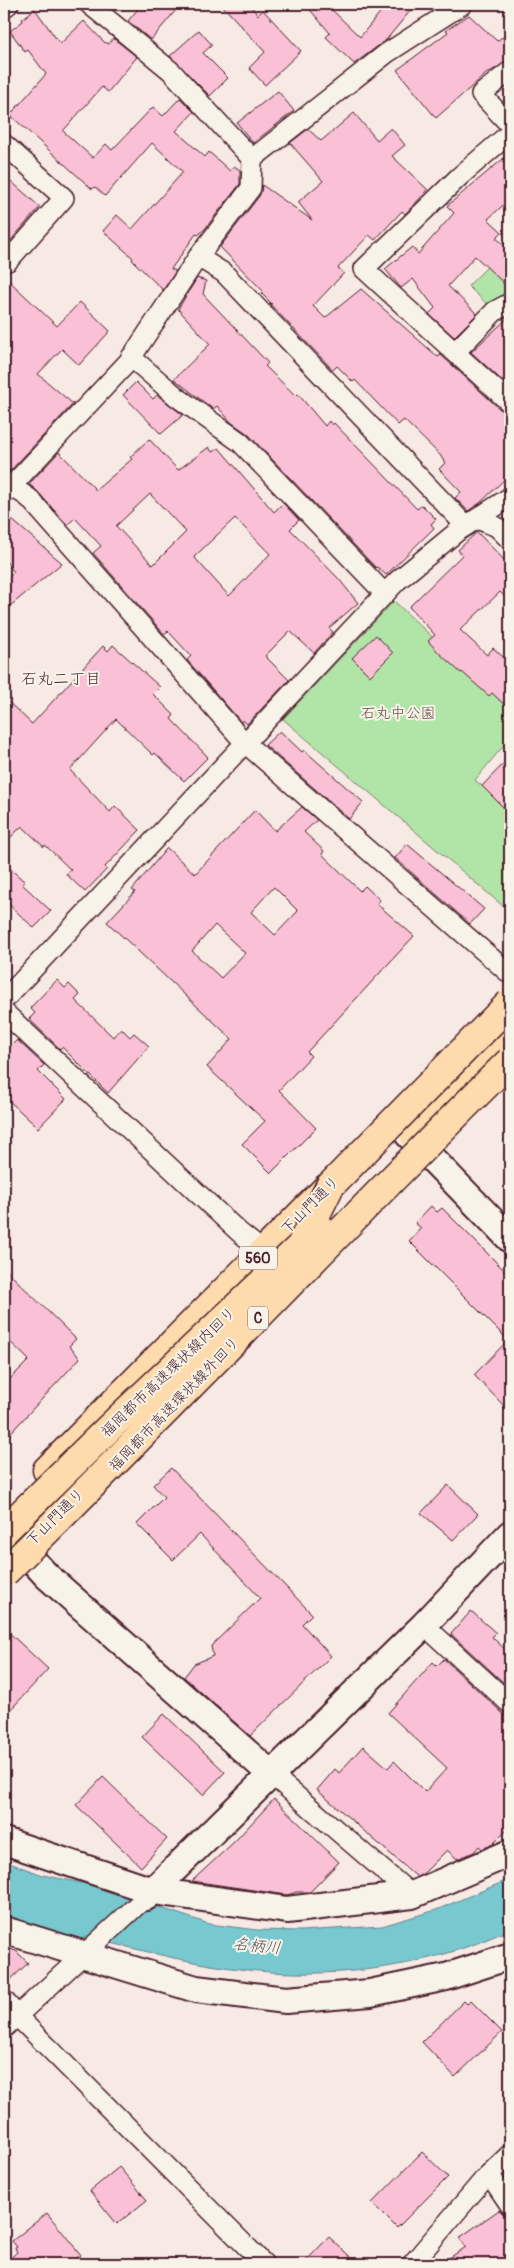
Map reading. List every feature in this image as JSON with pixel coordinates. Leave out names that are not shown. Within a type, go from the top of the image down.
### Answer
[{"type":"main road","name":"下山門通り","points":[[4,1514],[510,1002]]},
{"type":"main road","points":[[271,1304],[330,1186],[510,1002]]},
{"type":"main road","points":[[419,1144],[510,1030]]},
{"type":"main road","name":"福岡都市高速環状線内回り","points":[[10,1537],[111,1426],[419,1144],[510,1052]]},
{"type":"main road","points":[[419,1144],[510,1062]]},
{"type":"main road","name":"福岡都市高速環状線外回り","points":[[4,1571],[132,1447],[423,1147],[510,1062]]},
{"type":"main road","name":"下山門通り","points":[[4,1571],[10,1537]]},
{"type":"street","points":[[4,8],[9,4]]},
{"type":"street","points":[[89,4],[171,71],[252,159],[251,188],[198,257],[131,357],[6,487],[29,498],[245,743],[510,974]]},
{"type":"street","points":[[252,159],[387,52],[463,4]]},
{"type":"street","points":[[510,71],[481,94],[510,125]]},
{"type":"street","points":[[510,134],[460,176],[364,269],[456,351],[510,403]]},
{"type":"street","points":[[4,144],[64,198],[8,261],[4,257]]},
{"type":"street","points":[[198,257],[224,272],[471,522],[497,527],[510,540]]},
{"type":"street","points":[[456,351],[495,311],[510,303]]},
{"type":"street","points":[[131,357],[176,397],[240,442],[385,594]]},
{"type":"street","points":[[4,1000],[398,580],[471,522],[510,498]]},
{"type":"street","points":[[4,1012],[238,1232],[264,1252]]},
{"type":"street","points":[[395,1119],[510,1239]]},
{"type":"street","points":[[11,2022],[150,1894],[424,1625],[510,1534]]},
{"type":"street","points":[[10,1537],[48,1576],[271,1774],[412,1895]]},
{"type":"street","points":[[424,1625],[510,1704]]},
{"type":"street","points":[[4,1841],[150,1894],[287,1910],[412,1895],[510,1853]]},
{"type":"street","points":[[4,1930],[88,1950],[196,1989],[286,2000],[370,1993],[446,1977],[510,1956]]},
{"type":"street","points":[[4,2000],[11,2022],[264,2264]]},
{"type":"street","points":[[412,2264],[489,2174],[510,2154]]},
{"type":"street","points":[[489,2174],[510,2205]]},
{"type":"green space","points":[[488,266],[508,289],[490,307],[468,286]]},
{"type":"green space","name":"石丸中公園","points":[[394,601],[510,710],[510,738],[475,780],[510,810],[510,912],[283,719]]},
{"type":"water","name":"名柄川","points":[[4,1861],[43,1875],[96,1886],[209,1924],[257,1930],[301,1931],[382,1926],[436,1910],[510,1879],[510,1929],[478,1943],[444,1954],[374,1969],[302,1973],[266,1972],[231,1968],[176,1958],[86,1937],[80,1940],[4,1914]]},
{"type":"building","points":[[142,4],[181,4],[151,40],[128,21]]},
{"type":"building","points":[[221,4],[249,4],[258,15],[263,10],[301,51],[265,85],[249,68],[265,52]]},
{"type":"building","points":[[305,4],[326,4],[360,37],[387,4],[416,4],[386,40],[354,64],[326,37],[330,33]]},
{"type":"building","points":[[35,9],[60,44],[84,21],[104,42],[109,44],[113,38],[137,57],[108,92],[102,87],[63,131],[93,158],[106,144],[112,150],[153,107],[163,116],[180,98],[194,112],[176,131],[205,157],[209,152],[230,171],[234,166],[240,170],[240,184],[204,230],[198,235],[196,234],[171,269],[176,271],[163,290],[132,260],[133,258],[103,231],[117,215],[132,229],[183,172],[152,143],[105,196],[95,187],[92,189],[10,115],[46,74],[28,50],[25,52],[10,31]]},
{"type":"building","points":[[469,15],[497,41],[502,37],[510,46],[510,60],[486,74],[436,118],[397,70],[448,32],[446,30]]},
{"type":"building","points":[[199,30],[212,45],[203,53],[228,78],[210,96],[170,56]]},
{"type":"building","points":[[278,91],[294,111],[253,143],[237,123]]},
{"type":"building","points":[[354,113],[377,140],[391,128],[405,145],[392,156],[428,190],[405,214],[402,211],[375,240],[369,235],[338,268],[344,273],[313,306],[325,318],[361,289],[438,357],[441,355],[502,411],[510,414],[510,474],[480,503],[468,511],[455,498],[461,492],[439,469],[445,463],[440,455],[404,420],[398,425],[355,380],[353,382],[337,366],[333,370],[269,303],[272,304],[261,293],[263,291],[220,247],[260,195],[262,185],[312,220],[298,202],[323,181],[290,143],[308,129],[321,141]]},
{"type":"building","points":[[510,153],[510,199],[488,219],[502,232],[496,238],[510,249],[510,289],[475,256],[448,286],[477,314],[454,337],[429,314],[435,308],[413,279],[401,288],[385,269],[412,247],[418,254],[454,213],[447,206]]},
{"type":"building","points":[[4,175],[40,207],[6,246],[4,246]]},
{"type":"building","points":[[4,276],[57,326],[80,302],[110,331],[79,365],[62,349],[38,374],[73,404],[10,471],[4,464]]},
{"type":"building","points":[[197,278],[206,281],[203,294],[268,363],[265,366],[296,396],[298,394],[325,426],[329,421],[332,425],[334,423],[417,509],[422,505],[436,519],[431,524],[434,528],[386,575],[376,568],[248,434],[231,422],[217,406],[213,409],[174,379],[210,344],[178,309]]},
{"type":"building","points":[[510,316],[510,388],[471,352]]},
{"type":"building","points":[[136,382],[153,399],[157,395],[183,415],[161,434],[123,395]]},
{"type":"building","points":[[149,439],[178,470],[209,447],[212,452],[219,448],[274,512],[283,503],[299,520],[290,529],[339,579],[358,603],[329,628],[333,632],[314,653],[290,631],[265,656],[289,680],[247,724],[243,720],[241,722],[187,660],[191,656],[168,631],[164,634],[93,553],[101,546],[75,518],[67,525],[29,484],[59,452],[96,490],[132,459],[130,457]],"holes":[[[150,494],[186,532],[153,565],[116,526]],[[235,518],[270,554],[229,596],[194,557]]]},
{"type":"building","points":[[4,513],[62,563],[4,611],[4,582],[14,572],[4,559]]},
{"type":"building","points":[[477,532],[510,566],[510,602],[500,592],[460,630],[487,655],[493,648],[510,663],[510,710],[492,693],[489,696],[439,653],[428,641],[435,635],[409,607],[462,555],[458,550]]},
{"type":"building","points":[[376,635],[393,653],[370,676],[352,658]]},
{"type":"building","points":[[113,645],[160,687],[153,694],[174,715],[171,719],[208,757],[184,781],[155,753],[153,755],[116,719],[70,770],[110,812],[115,806],[140,830],[105,867],[107,869],[85,892],[66,874],[71,870],[22,826],[4,844],[4,698],[32,724],[103,646],[108,651]]},
{"type":"building","points":[[280,731],[302,752],[304,750],[363,802],[349,819],[265,745]]},
{"type":"building","points":[[510,757],[510,814],[482,786]]},
{"type":"building","points":[[302,807],[317,820],[304,832],[324,851],[322,854],[360,891],[365,886],[380,900],[377,904],[414,936],[307,1052],[311,1056],[279,1090],[316,1128],[271,1173],[242,1144],[265,1121],[207,1067],[232,1039],[107,922],[135,892],[132,890],[167,848],[195,874],[255,810],[275,831]],"holes":[[[274,887],[298,911],[275,935],[251,912]],[[215,925],[245,953],[221,978],[192,951]]]},
{"type":"building","points":[[407,844],[484,909],[470,924],[395,858]]},
{"type":"building","points":[[4,863],[25,882],[22,884],[51,911],[34,928],[6,902],[4,905]]},
{"type":"building","points":[[57,980],[65,988],[69,984],[80,995],[75,1000],[113,1037],[121,1028],[130,1037],[134,1033],[149,1046],[108,1093],[62,1047],[60,1049],[29,1019],[35,1013],[30,1008]]},
{"type":"building","points":[[17,1040],[44,1065],[38,1071],[66,1099],[38,1128],[4,1096],[4,1053]]},
{"type":"building","points":[[431,1206],[437,1212],[442,1208],[510,1276],[510,1412],[474,1375],[508,1340],[409,1241],[421,1228],[415,1223]]},
{"type":"building","points":[[4,1268],[76,1339],[69,1346],[80,1358],[4,1440],[4,1385],[29,1360],[4,1336]]},
{"type":"building","points":[[171,1468],[312,1614],[302,1624],[331,1656],[250,1736],[184,1677],[194,1664],[213,1656],[211,1646],[260,1598],[200,1534],[173,1560],[137,1524],[164,1497],[153,1485]]},
{"type":"building","points":[[448,1485],[478,1514],[453,1540],[421,1513]]},
{"type":"building","points":[[471,1611],[496,1633],[492,1637],[510,1654],[510,1676],[504,1683],[451,1634]]},
{"type":"building","points":[[4,1628],[48,1669],[4,1717]]},
{"type":"building","points":[[444,1659],[510,1720],[510,1827],[493,1844],[482,1849],[479,1846],[474,1852],[457,1859],[447,1850],[424,1873],[417,1877],[317,1790],[335,1769],[339,1773],[363,1746],[388,1768],[394,1761],[425,1792],[447,1768],[388,1713],[433,1662],[437,1666]]},
{"type":"building","points":[[164,1714],[225,1772],[203,1795],[142,1737]]},
{"type":"building","points":[[103,1777],[167,1839],[141,1867],[76,1805]]},
{"type":"building","points":[[274,1799],[339,1862],[310,1892],[297,1892],[287,1895],[192,1881],[235,1841]]},
{"type":"building","points":[[4,1947],[16,1951],[28,1963],[4,1986]]},
{"type":"building","points":[[464,2001],[467,2004],[471,2001],[502,2032],[455,2077],[422,2042]]},
{"type":"building","points":[[422,2152],[448,2177],[397,2228],[372,2203]]},
{"type":"building","points":[[119,2167],[147,2200],[117,2224],[90,2191]]},
{"type":"building","points":[[499,2210],[505,2215],[510,2216],[510,2264],[440,2264],[466,2247],[459,2238]]},
{"type":"building","points":[[47,2213],[81,2255],[69,2264],[4,2264],[17,2252],[15,2248],[17,2247],[12,2241]]},
{"type":"building","points":[[329,2237],[358,2264],[303,2264]]},
{"type":"district","name":"石丸二丁目","points":[[61,678]]}]
